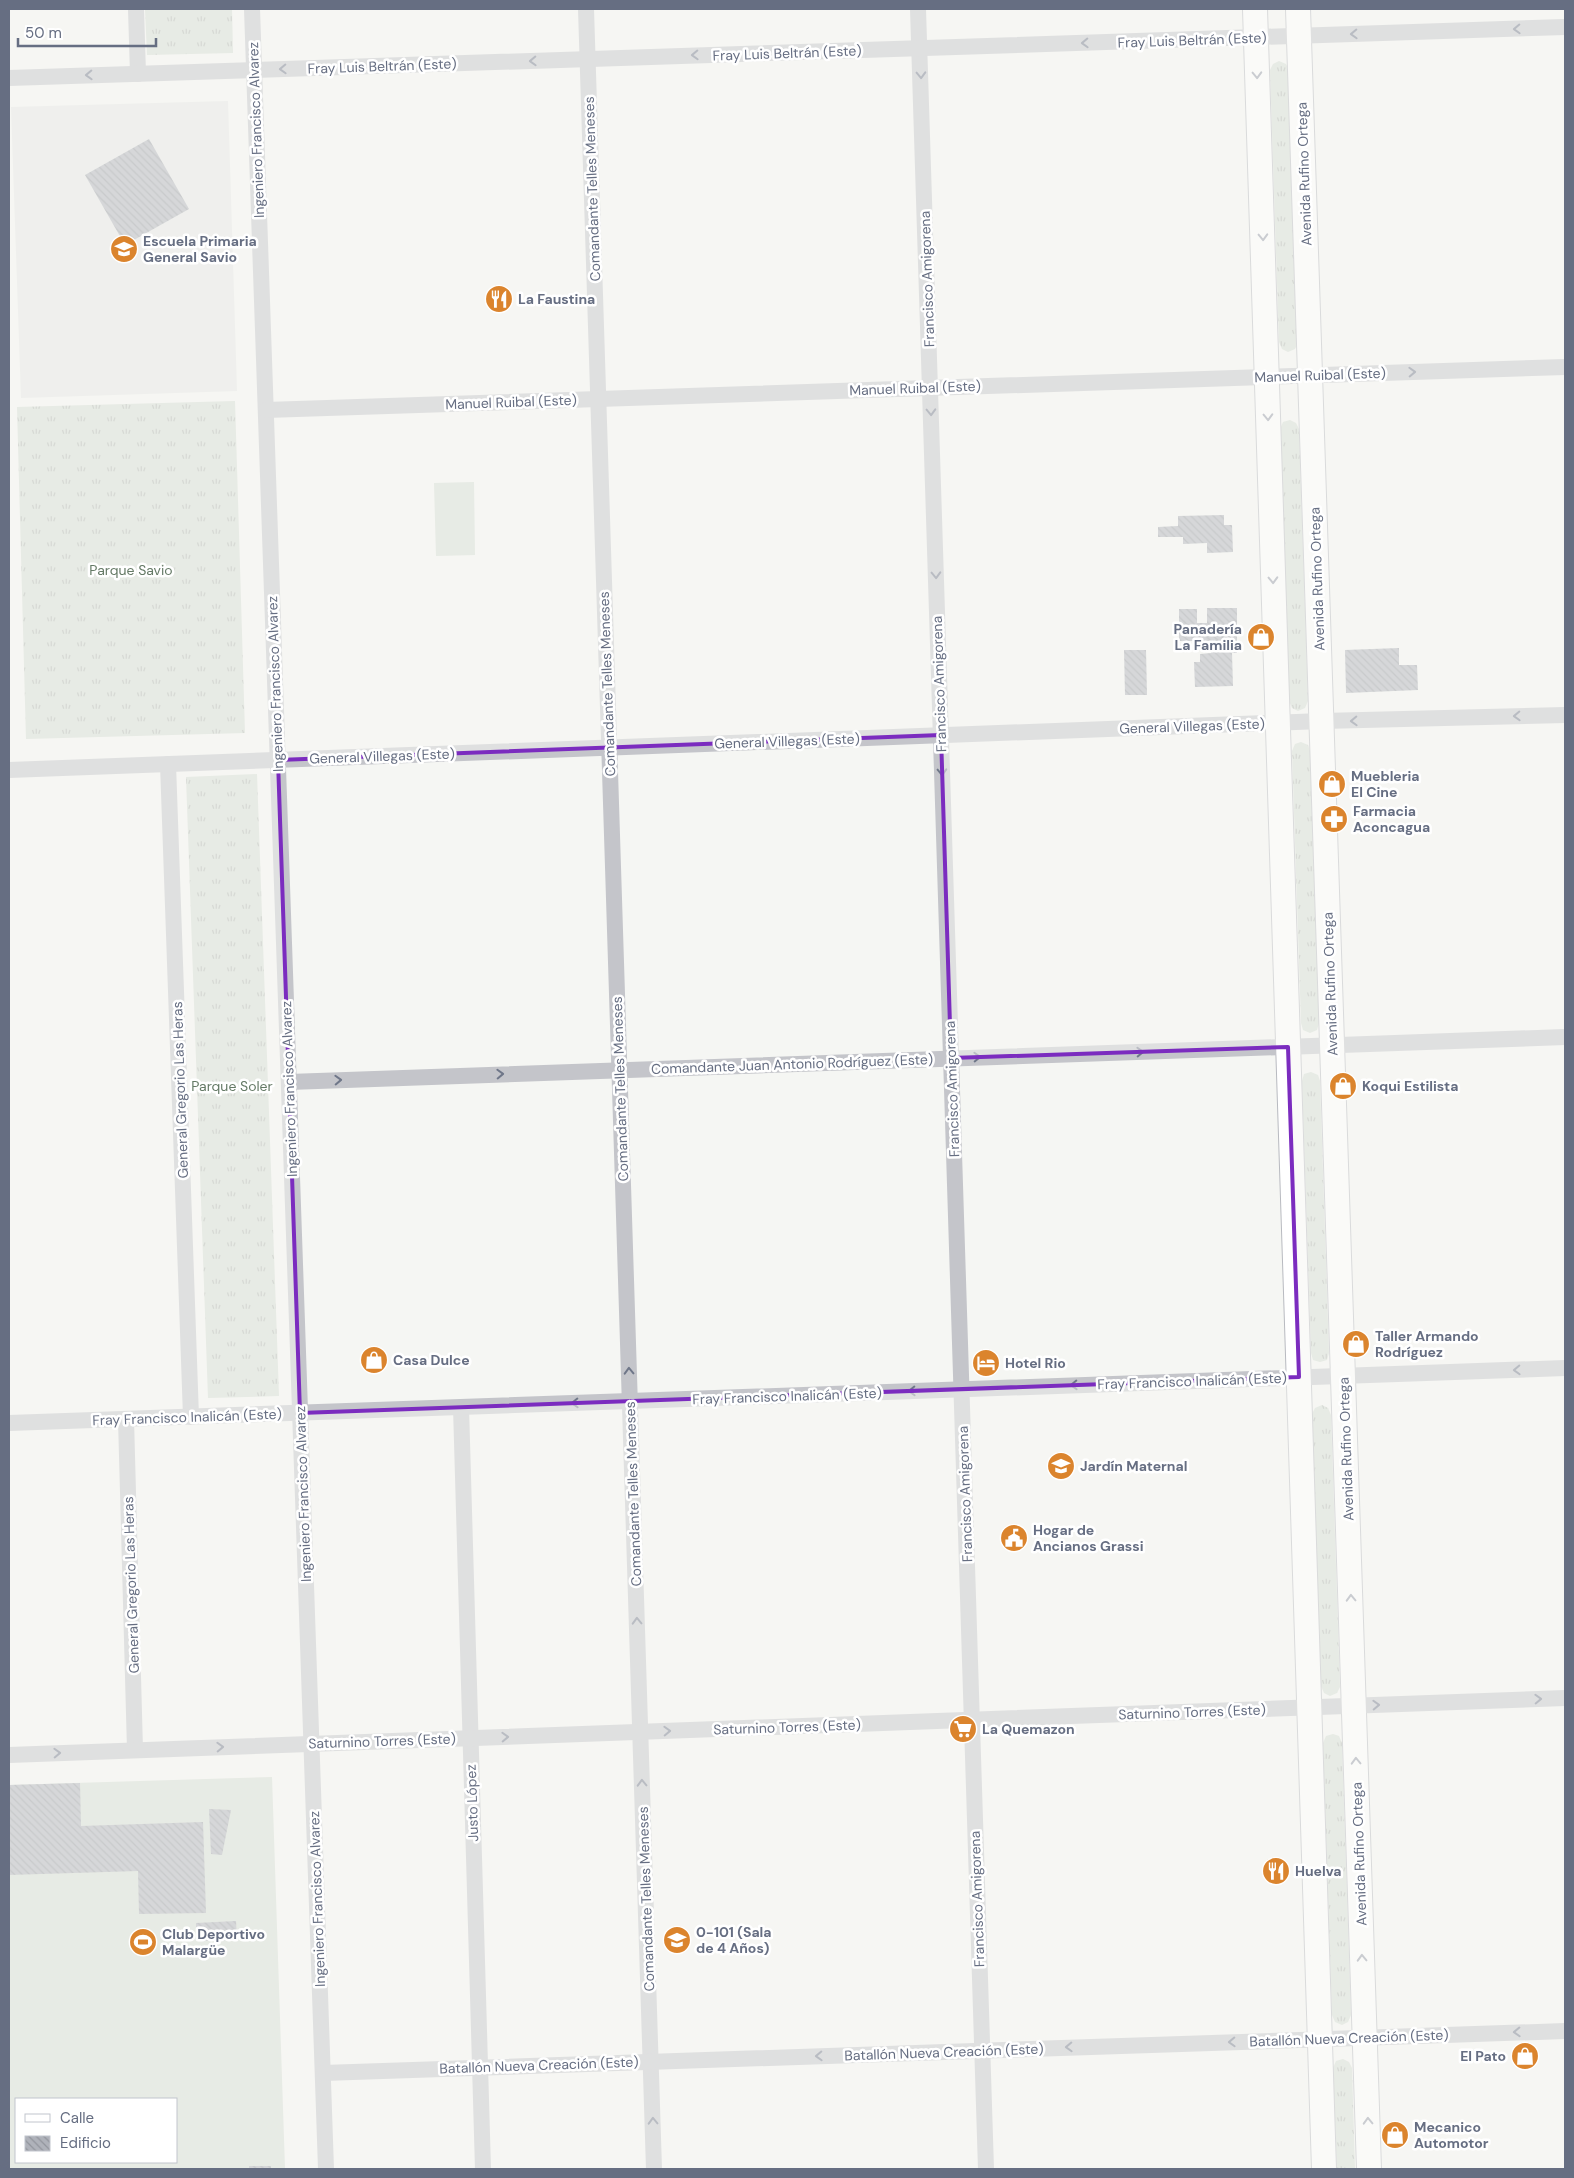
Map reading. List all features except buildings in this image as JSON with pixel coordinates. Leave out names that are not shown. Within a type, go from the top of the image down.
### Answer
[{"type":"main road","points":[[1255,9],[1324,2169]]},
{"type":"main road","name":"Avenida Rufino Ortega","points":[[1298,9],[1369,2169]]},
{"type":"street","points":[[136,9],[138,74]]},
{"type":"street","name":"Ingeniero Francisco Alvarez","points":[[252,9],[326,2169]]},
{"type":"street","name":"Comandante Telles Meneses","points":[[586,9],[654,2169]]},
{"type":"street","name":"Francisco Amigorena","points":[[918,9],[986,2169]]},
{"type":"street","name":"Fray Luis Beltrán (Este)","points":[[9,78],[1565,27]]},
{"type":"street","name":"Manuel Ruibal (Este)","points":[[266,410],[1565,366]]},
{"type":"street","name":"General Villegas (Este)","points":[[9,770],[1322,721],[1565,715]]},
{"type":"street","name":"General Gregorio Las Heras","points":[[168,764],[191,1417]]},
{"type":"street","name":"Comandante Juan Antonio Rodríguez (Este)","points":[[289,1082],[1565,1037]]},
{"type":"street","name":"Fray Francisco Inalicán (Este)","points":[[9,1423],[1565,1368]]},
{"type":"street","name":"Justo López","points":[[461,1408],[483,2169]]},
{"type":"street","name":"General Gregorio Las Heras","points":[[126,1419],[136,1750]]},
{"type":"street","name":"Saturnino Torres (Este)","points":[[9,1755],[1565,1698]]},
{"type":"street","name":"Batallón Nueva Creación (Este)","points":[[323,2073],[1565,2031]]},
{"type":"highlighted area","points":[[941,735],[951,1058],[1288,1047],[1299,1377],[300,1413],[278,760]]},
{"type":"shaded area","name":"Escuela Primaria General Savio","points":[[228,101],[237,391],[21,398],[11,107]]},
{"type":"green space","points":[[145,9],[232,9],[233,53],[147,55]]},
{"type":"green space","points":[[1279,61],[1286,64],[1289,70],[1298,343],[1295,349],[1288,352],[1282,349],[1279,342],[1270,70],[1273,64]]},
{"type":"green space","name":"Parque Savio","points":[[235,401],[245,733],[26,739],[17,407]]},
{"type":"green space","points":[[1290,420],[1296,423],[1299,429],[1308,701],[1305,708],[1298,711],[1292,708],[1289,701],[1280,429],[1283,422]]},
{"type":"green space","points":[[474,482],[475,555],[436,556],[434,483]]},
{"type":"green space","points":[[1301,742],[1308,745],[1310,751],[1319,1023],[1317,1030],[1310,1033],[1303,1030],[1301,1023],[1292,751],[1295,744]]},
{"type":"green space","name":"Parque Soler","points":[[257,774],[279,1396],[208,1398],[186,777]]},
{"type":"green space","points":[[1311,1072],[1318,1075],[1320,1081],[1329,1353],[1327,1360],[1320,1362],[1313,1360],[1311,1353],[1302,1081],[1304,1074]]},
{"type":"green space","points":[[1322,1405],[1328,1408],[1331,1415],[1340,1687],[1337,1693],[1330,1696],[1324,1693],[1321,1686],[1312,1414],[1315,1408]]},
{"type":"green space","points":[[1333,1734],[1339,1736],[1342,1743],[1351,2015],[1348,2022],[1342,2025],[1335,2022],[1332,2015],[1323,1743],[1326,1736]]},
{"type":"green space","name":"Club Deportivo Malargüe","points":[[272,1777],[285,2169],[9,2169],[9,1785]]},
{"type":"green space","points":[[1343,2059],[1349,2062],[1352,2068],[1355,2169],[1337,2169],[1333,2068],[1336,2061]]},
{"type":"place","name":"Escuela Primaria General Savio","points":[[124,249]]},
{"type":"place","name":"La Faustina","points":[[499,299]]},
{"type":"place","name":"Panadería La Familia","points":[[1261,637]]},
{"type":"place","name":"Muebleria El Cine","points":[[1332,784]]},
{"type":"place","name":"Farmacia Aconcagua","points":[[1334,819]]},
{"type":"place","name":"Koqui Estilista","points":[[1343,1086]]},
{"type":"place","name":"Taller Armando Rodríguez","points":[[1356,1344]]},
{"type":"place","name":"Casa Dulce","points":[[374,1360]]},
{"type":"place","name":"Hotel Rio","points":[[986,1363]]},
{"type":"place","name":"Jardín Maternal","points":[[1061,1466]]},
{"type":"place","name":"Hogar de Ancianos Grassi","points":[[1014,1538]]},
{"type":"place","name":"La Quemazon","points":[[963,1729]]},
{"type":"place","name":"Huelva","points":[[1276,1871]]},
{"type":"place","name":"0-101 (Sala de 4 Años)","points":[[677,1940]]},
{"type":"place","name":"Club Deportivo Malargüe","points":[[143,1942]]},
{"type":"place","name":"El Pato","points":[[1525,2056]]},
{"type":"place","name":"Mecanico Automotor","points":[[1395,2135]]}]
